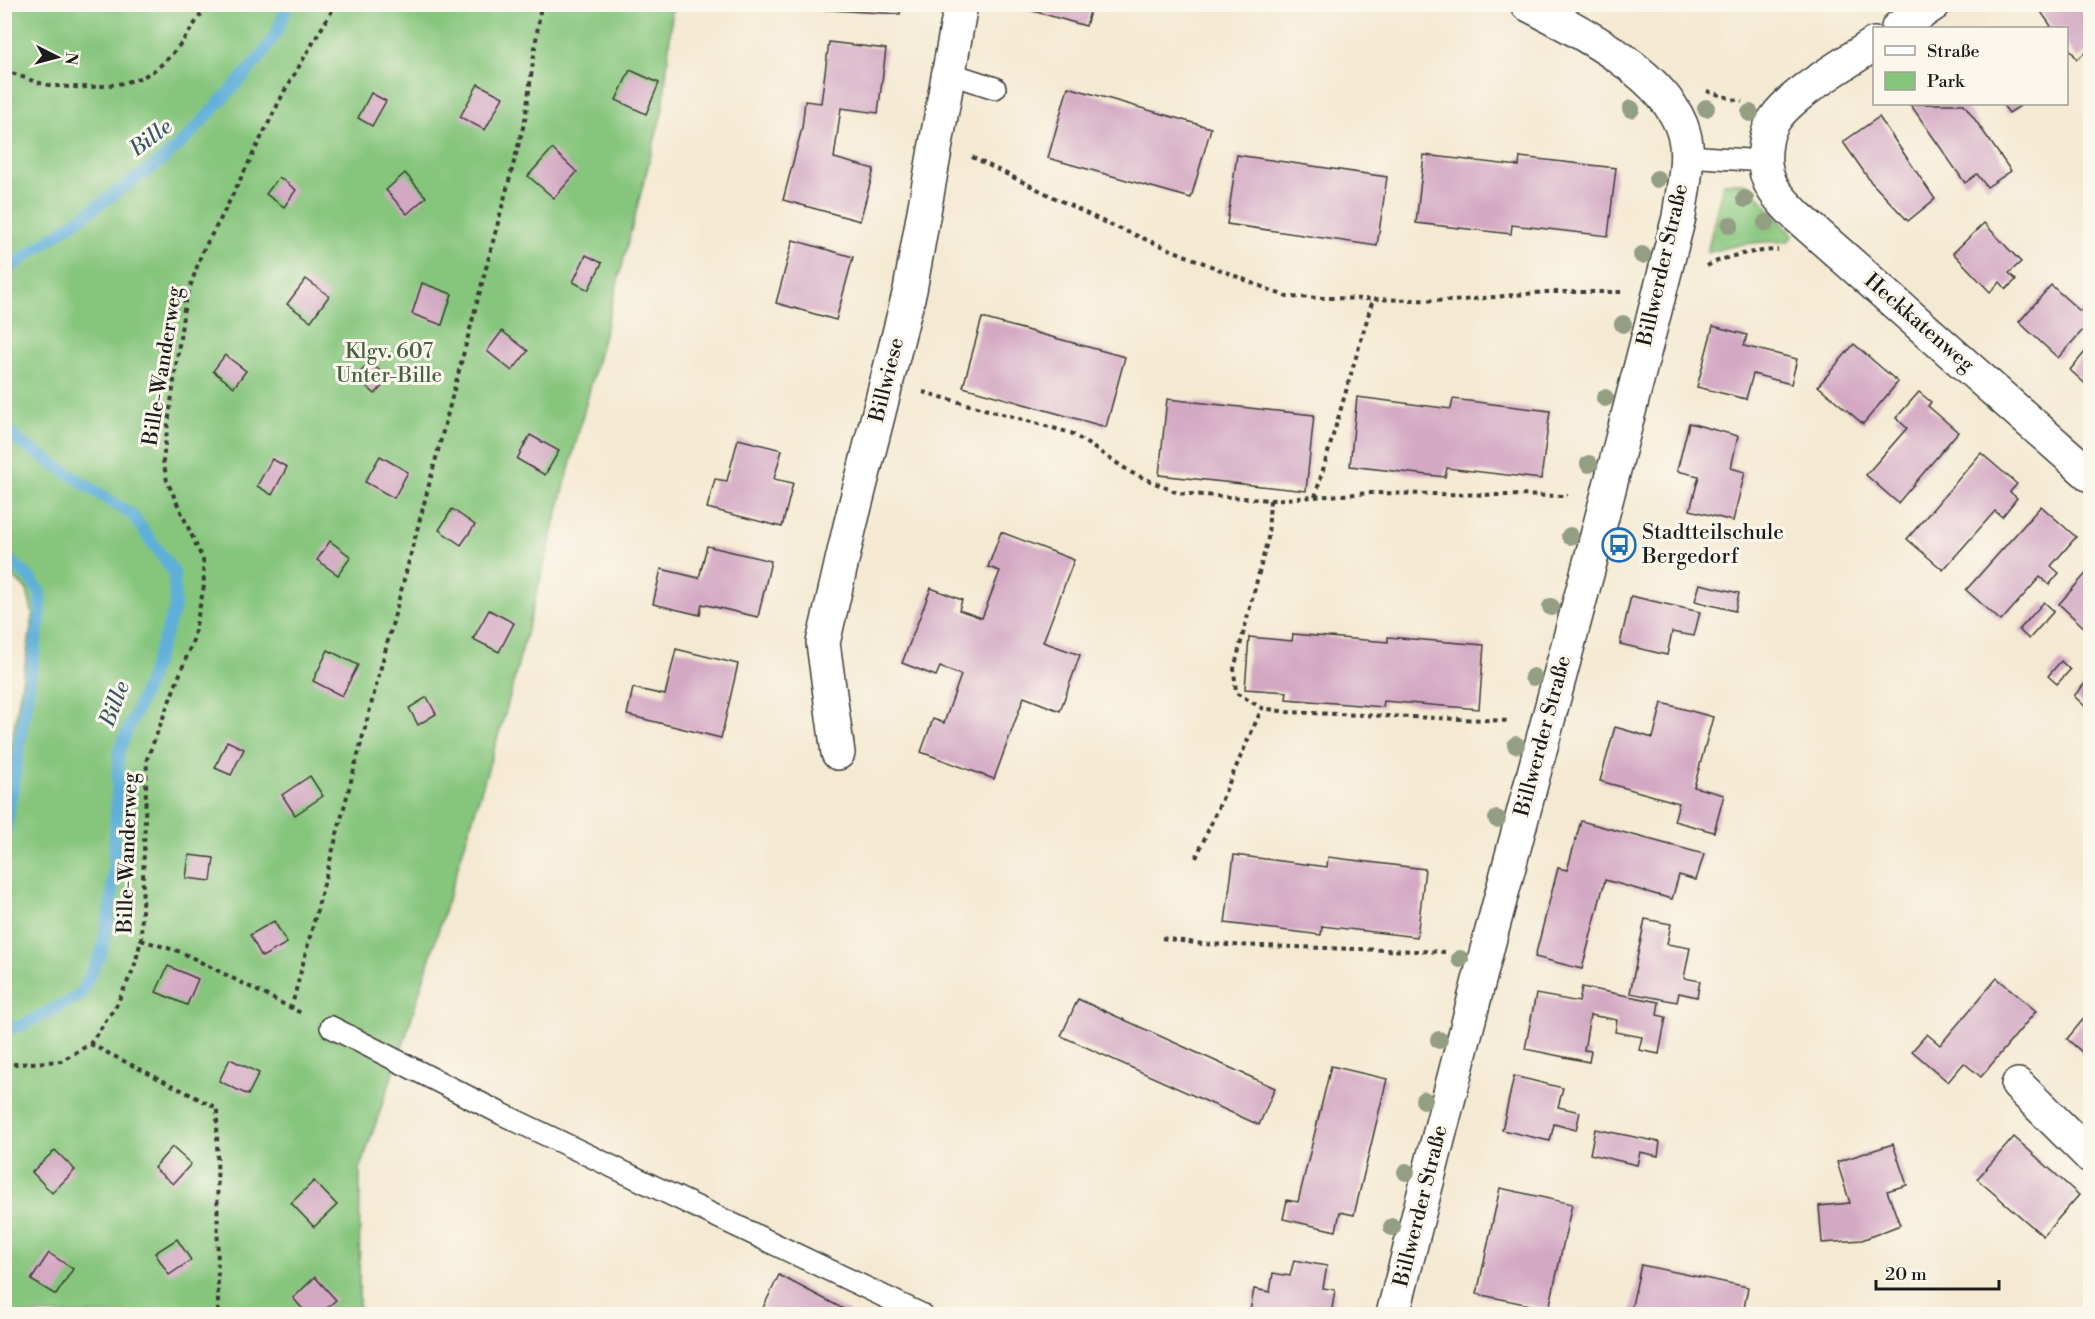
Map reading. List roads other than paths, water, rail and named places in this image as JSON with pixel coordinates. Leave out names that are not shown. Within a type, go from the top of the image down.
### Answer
[{"type":"street","name":"Billwiese","points":[[838,753],[823,644],[850,526],[910,290],[961,4]]},
{"type":"street","points":[[1527,4],[1574,28],[1626,63],[1661,91],[1680,122],[1685,136],[1686,156]]},
{"type":"street","points":[[1900,27],[1934,4]]},
{"type":"street","points":[[1764,161],[1769,130],[1784,108],[1873,45]]},
{"type":"street","name":"Billwerder Straße","points":[[1401,1313],[1486,953],[1679,217],[1686,156]]},
{"type":"street","name":"Heckkatenweg","points":[[1764,161],[1764,171],[1789,209],[2091,475]]},
{"type":"street","points":[[2018,1085],[2091,1156]]},
{"type":"lane","points":[[949,73],[995,88]]},
{"type":"lane","points":[[1686,156],[1764,161]]},
{"type":"lane","points":[[332,1026],[502,1114],[921,1314]]},
{"type":"waterway","name":"Bille","points":[[4,272],[161,161],[186,139],[259,59],[277,32],[288,4]]},
{"type":"waterway","name":"Bille","points":[[4,424],[17,440],[132,515],[174,572],[175,608],[144,693],[119,750],[112,898],[101,954],[79,996],[23,1025],[4,1030]]},
{"type":"waterway","points":[[4,555],[31,579],[40,592],[41,611],[4,841]]},
{"type":"place","name":"Stadtteilschule Bergedorf","points":[[1619,545]]},
{"type":"park label","name":"Klgv. 607 Unter-Bille","points":[[389,364]]}]
